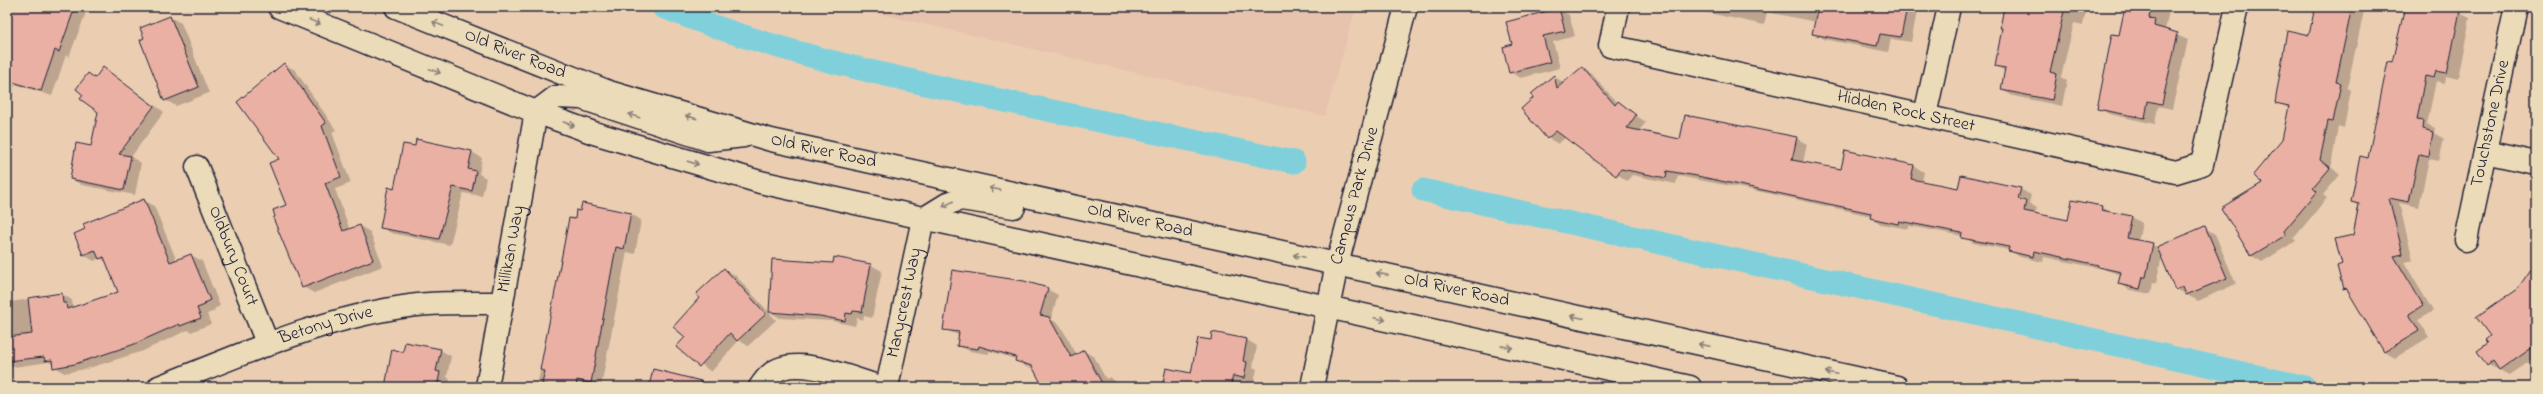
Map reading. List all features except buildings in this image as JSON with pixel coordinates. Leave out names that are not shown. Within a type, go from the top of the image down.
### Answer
[{"type":"main road","points":[[279,7],[536,112],[649,151],[760,182],[1690,387]]},
{"type":"main road","name":"Old River Road","points":[[396,7],[609,92],[753,134],[1067,205],[1897,387]]},
{"type":"main road","name":"Campus Park Drive","points":[[1312,387],[1338,264],[1406,7]]},
{"type":"main road","name":"Hidden Rock Street","points":[[1618,7],[1610,46],[2176,172],[2202,164],[2236,7]]},
{"type":"main road","points":[[1925,115],[1948,7]]},
{"type":"main road","name":"Touchstone Drive","points":[[2466,240],[2516,7]]},
{"type":"main road","points":[[536,112],[556,97],[581,98],[708,140],[753,134]]},
{"type":"main road","name":"Millikan Way","points":[[487,387],[536,112]]},
{"type":"main road","points":[[2485,152],[2536,163]]},
{"type":"main road","name":"Oldbury Court","points":[[197,167],[268,345]]},
{"type":"main road","points":[[923,219],[949,203],[961,199],[1049,213],[1067,205]]},
{"type":"main road","name":"Marycrest Way","points":[[888,387],[923,219]]},
{"type":"main road","name":"Betony Drive","points":[[159,387],[268,345],[353,316],[402,307],[454,302],[502,303]]},
{"type":"main road","points":[[765,380],[794,364],[816,368],[880,387]]},
{"type":"shaded area","points":[[849,7],[1356,7],[1325,116]]},
{"type":"waterway","points":[[663,7],[745,37],[872,72],[1294,162]]},
{"type":"waterway","points":[[1423,190],[2305,387]]}]
